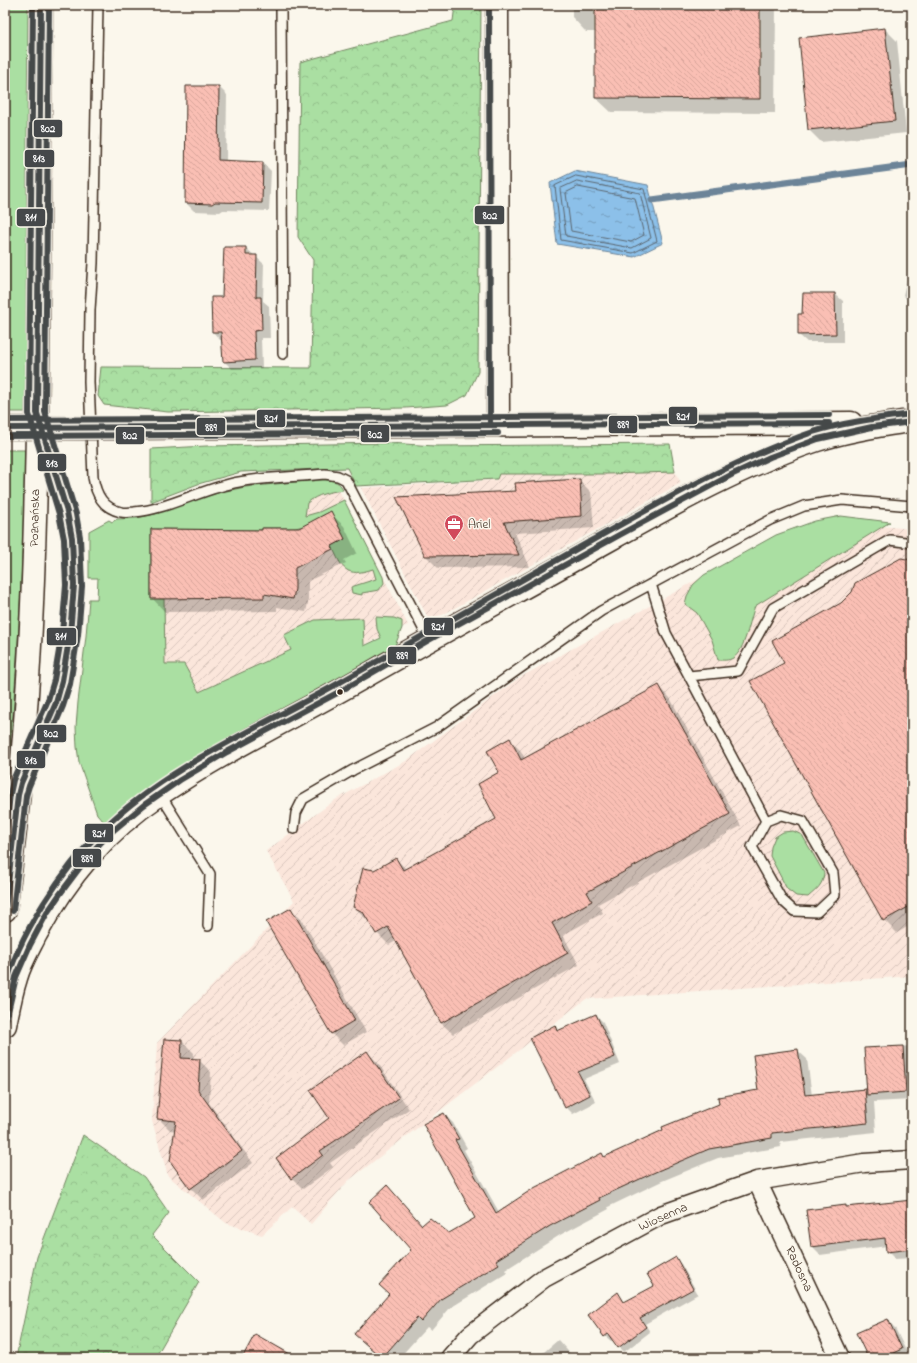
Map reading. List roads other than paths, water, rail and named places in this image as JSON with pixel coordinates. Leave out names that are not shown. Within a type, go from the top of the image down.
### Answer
[{"type":"street","name":"Poznańska","points":[[5,910],[25,718],[33,596],[38,413],[41,5]]},
{"type":"street","points":[[497,5],[498,425]]},
{"type":"street","points":[[5,1026],[16,977],[30,945],[60,894],[90,854],[109,834],[132,814],[160,794],[227,752],[339,692],[429,640],[621,534],[748,467],[818,439],[856,430],[908,422]]},
{"type":"street","points":[[5,428],[908,422]]},
{"type":"street","name":"Wiosenna","points":[[450,1358],[470,1335],[544,1278],[661,1215],[757,1181],[864,1163],[912,1160]]},
{"type":"street","name":"Radosna","points":[[757,1181],[840,1358]]},
{"type":"lane","points":[[98,5],[89,382],[93,478],[96,491],[101,501],[110,508],[123,513],[156,508],[239,482],[325,474],[338,476],[346,480],[429,640]]},
{"type":"lane","points":[[281,5],[283,354]]},
{"type":"lane","points":[[18,795],[21,783],[56,703],[68,645],[72,606],[73,553],[70,525],[38,413]]},
{"type":"lane","points":[[294,829],[296,813],[304,799],[353,770],[438,727],[600,611],[770,520],[804,506],[842,500],[912,506]]},
{"type":"lane","points":[[689,676],[738,671],[773,608],[890,540],[912,543]]},
{"type":"lane","points":[[651,584],[666,633],[766,821]]},
{"type":"lane","points":[[160,794],[210,874],[208,926]]},
{"type":"lane","points":[[781,815],[803,821],[833,873],[835,894],[817,912],[794,911],[782,900],[752,847],[766,821],[781,815]]},
{"type":"water","points":[[575,171],[648,185],[663,243],[634,257],[557,244],[550,183]]},
{"type":"waterway","points":[[652,200],[912,165]]},
{"type":"place","name":"Ariel","points":[[454,541]]}]
